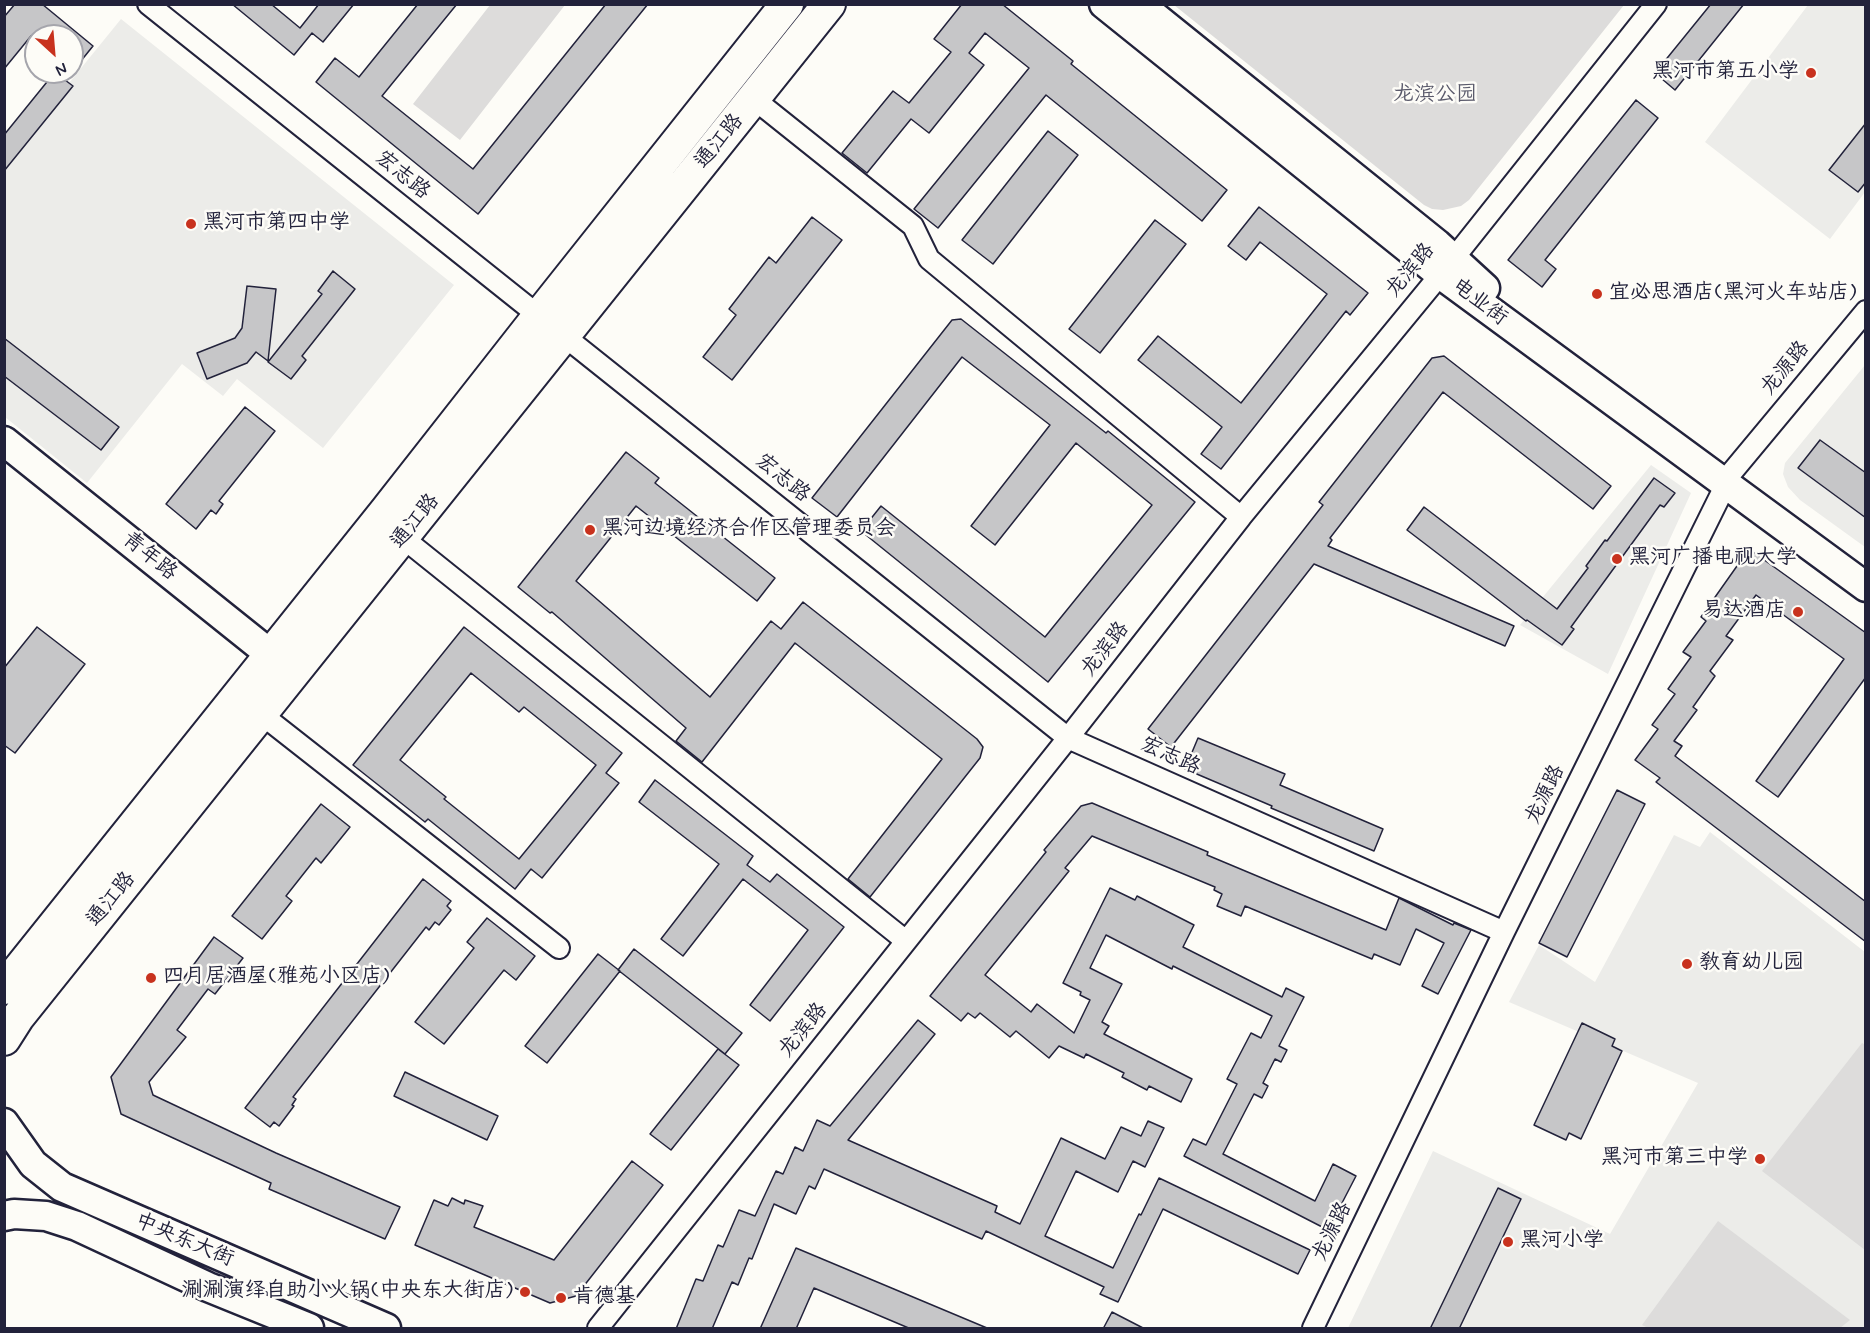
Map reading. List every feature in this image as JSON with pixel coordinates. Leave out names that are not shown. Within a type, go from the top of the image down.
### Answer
[{"type":"main road","name":"通江路","points":[[4,1039],[18,1017],[261,714],[277,670],[539,316],[788,4]]},
{"type":"main road","name":"通江路","points":[[4,988],[277,670],[404,538],[829,4]]},
{"type":"street","name":"宏志路","points":[[148,4],[1068,738],[1504,933]]},
{"type":"street","name":"电业街","points":[[1104,4],[1447,266],[1476,282],[1866,587]]},
{"type":"street","name":"电业街","points":[[1139,4],[1447,266]]},
{"type":"street","name":"龙滨路","points":[[598,1329],[1241,517],[1447,266],[1656,4]]},
{"type":"street","points":[[754,99],[913,226],[929,260],[1241,517]]},
{"type":"street","name":"龙源路","points":[[1313,1329],[1504,933],[1729,479],[1866,310]]},
{"type":"street","name":"青年路","points":[[4,441],[277,670]]},
{"type":"street","name":"青年路","points":[[4,465],[277,670]]},
{"type":"street","name":"电业街","points":[[1729,479],[1866,569]]},
{"type":"street","points":[[404,538],[906,941]]},
{"type":"street","points":[[261,714],[559,948]]},
{"type":"street","name":"中央东大街","points":[[4,1123],[33,1164],[62,1186],[386,1329]]},
{"type":"street","name":"中央东大街","points":[[4,1216],[14,1214],[46,1216],[77,1226],[208,1287],[309,1329]]},
{"type":"shaded area","name":"黑河市第五小学","points":[[1808,5],[1865,5],[1865,192],[1830,239],[1705,142]]},
{"type":"shaded area","name":"黑河市第四中学","points":[[121,19],[454,285],[323,448],[237,379],[223,396],[182,364],[87,483],[5,417],[4,163],[68,84],[84,84],[84,65]]},
{"type":"shaded area","points":[[1865,365],[1865,547],[1800,500],[1788,487],[1783,474],[1785,463]]},
{"type":"shaded area","name":"黑河广播电视大学","points":[[1651,465],[1691,493],[1608,674],[1520,625]]},
{"type":"shaded area","points":[[1710,832],[1865,952],[1865,1328],[1348,1328],[1433,1151],[1610,1234],[1698,1083],[1509,1002],[1539,945],[1595,982],[1674,835],[1700,847]]},
{"type":"green space","points":[[490,5],[565,5],[460,140],[413,104]]},
{"type":"green space","name":"龙滨公园","points":[[1174,5],[1624,5],[1469,200],[1461,206],[1443,210],[1432,209],[1424,205]]},
{"type":"green space","points":[[1862,1043],[1866,1045],[1865,1250],[1762,1171]]},
{"type":"green space","points":[[1718,1221],[1850,1320],[1840,1328],[1648,1328],[1642,1325]]},
{"type":"building","points":[[15,4],[42,4],[66,24],[24,24],[24,45],[4,69],[4,17]]},
{"type":"building","points":[[232,4],[271,4],[300,28],[319,4],[354,4],[323,42],[312,33],[294,55]]},
{"type":"building","points":[[418,4],[457,4],[382,96],[473,169],[606,4],[648,4],[478,214],[316,82],[335,58],[359,77]]},
{"type":"building","points":[[962,4],[1002,4],[1073,61],[1071,64],[1227,190],[1202,221],[1046,95],[938,228],[914,209],[1029,68],[985,33],[969,53],[984,65],[929,133],[911,119],[867,173],[842,153],[893,91],[909,103],[951,52],[934,39]]},
{"type":"building","points":[[1711,4],[1744,4],[1675,90],[1655,73]]},
{"type":"building","points":[[84,39],[93,46],[84,57]]},
{"type":"building","points":[[45,84],[70,84],[73,86],[4,171],[4,135]]},
{"type":"building","points":[[1636,100],[1658,118],[1545,260],[1556,269],[1542,287],[1508,260]]},
{"type":"building","points":[[1866,123],[1866,182],[1858,192],[1829,170]]},
{"type":"building","points":[[1048,131],[1078,155],[993,264],[962,240]]},
{"type":"building","points":[[1259,207],[1368,293],[1350,315],[1346,311],[1221,469],[1201,454],[1222,427],[1138,360],[1158,336],[1241,403],[1327,294],[1260,242],[1246,260],[1228,246]]},
{"type":"building","points":[[812,217],[842,240],[732,380],[703,357],[736,315],[729,309],[769,257],[776,263]]},
{"type":"building","points":[[1155,220],[1186,244],[1100,353],[1069,329]]},
{"type":"building","points":[[333,271],[355,289],[302,356],[306,360],[291,379],[268,362],[322,294],[318,291]]},
{"type":"building","points":[[247,286],[276,289],[268,361],[256,352],[247,363],[207,379],[197,353],[235,338],[242,328]]},
{"type":"building","points":[[961,319],[1106,433],[1108,431],[1195,502],[1048,682],[861,531],[881,506],[1045,637],[1152,505],[1076,443],[995,545],[971,526],[1050,425],[962,357],[837,517],[812,498],[952,320]]},
{"type":"building","points":[[4,338],[119,427],[101,450],[4,376]]},
{"type":"building","points":[[1444,356],[1611,486],[1593,509],[1443,392],[1330,538],[1332,540],[1328,546],[1514,626],[1505,646],[1314,564],[1171,747],[1148,729],[1323,505],[1319,502],[1432,358]]},
{"type":"building","points":[[245,407],[275,431],[219,501],[223,504],[216,514],[211,510],[196,529],[166,504]]},
{"type":"building","points":[[1820,440],[1866,473],[1866,518],[1798,468]]},
{"type":"building","points":[[626,452],[659,478],[655,483],[775,578],[757,601],[636,506],[576,581],[710,697],[771,621],[781,629],[803,602],[977,739],[983,747],[980,758],[870,897],[848,879],[942,759],[795,643],[702,762],[676,741],[686,728],[552,612],[550,613],[518,587]]},
{"type":"building","points":[[1654,478],[1675,493],[1664,507],[1660,505],[1571,627],[1574,629],[1562,645],[1526,621],[1407,530],[1424,507],[1557,609],[1588,568],[1586,566],[1605,540],[1607,541]]},
{"type":"building","points":[[1749,549],[1866,633],[1866,677],[1778,797],[1756,781],[1844,659],[1756,595],[1726,636],[1733,640],[1710,671],[1715,676],[1693,707],[1697,710],[1674,741],[1682,746],[1675,756],[1866,902],[1866,942],[1656,782],[1660,778],[1635,760],[1658,729],[1652,725],[1675,694],[1668,689],[1691,657],[1683,652],[1706,621],[1701,617]]},
{"type":"building","points":[[37,627],[85,664],[15,753],[4,745],[4,668]]},
{"type":"building","points":[[464,627],[622,753],[606,773],[619,783],[542,878],[531,869],[515,889],[428,819],[425,822],[353,765]],"holes":[[[471,673],[519,712],[524,707],[596,765],[519,859],[444,799],[446,797],[400,760]]]},
{"type":"building","points":[[1198,738],[1285,774],[1280,785],[1383,829],[1374,851],[1185,769]]},
{"type":"building","points":[[655,780],[753,856],[747,865],[770,882],[777,874],[844,927],[770,1021],[750,1005],[808,930],[743,879],[683,956],[661,939],[719,864],[639,802]]},
{"type":"building","points":[[1617,790],[1645,804],[1567,957],[1539,943]]},
{"type":"building","points":[[1092,803],[1208,852],[1207,855],[1386,930],[1399,898],[1453,925],[1454,923],[1471,930],[1438,994],[1422,986],[1444,943],[1416,929],[1400,965],[1374,954],[1372,959],[1245,906],[1241,916],[1217,906],[1222,894],[1214,890],[1215,887],[1092,836],[1065,868],[1069,871],[985,975],[1031,1012],[1037,1004],[1074,1033],[1090,1000],[1080,995],[1081,992],[1063,983],[1110,888],[1135,900],[1137,896],[1194,925],[1183,947],[1282,997],[1286,988],[1304,997],[1279,1046],[1287,1050],[1281,1062],[1275,1059],[1263,1083],[1268,1086],[1262,1098],[1254,1094],[1223,1154],[1315,1201],[1333,1164],[1356,1176],[1328,1230],[1184,1156],[1193,1139],[1206,1145],[1237,1084],[1227,1079],[1251,1033],[1261,1038],[1272,1016],[1106,935],[1090,968],[1122,984],[1102,1022],[1109,1026],[1104,1034],[1192,1079],[1181,1102],[1149,1086],[1147,1090],[1122,1077],[1124,1073],[1086,1054],[1084,1058],[1059,1046],[1049,1058],[1016,1031],[1010,1037],[980,1013],[975,1018],[968,1013],[961,1021],[930,996],[1046,852],[1044,850],[1081,806]]},
{"type":"building","points":[[321,804],[350,827],[321,863],[316,858],[286,896],[292,901],[262,939],[232,916]]},
{"type":"building","points":[[423,879],[451,901],[447,906],[451,910],[439,925],[435,922],[429,930],[426,927],[293,1097],[296,1099],[292,1105],[294,1106],[279,1126],[274,1122],[270,1127],[245,1108]]},
{"type":"building","points":[[487,918],[535,956],[516,980],[504,970],[444,1044],[415,1022],[474,948],[467,942]]},
{"type":"building","points":[[214,937],[243,958],[215,994],[208,989],[177,1030],[186,1037],[149,1082],[153,1095],[276,1153],[400,1207],[385,1239],[269,1189],[271,1183],[121,1114],[111,1077]]},
{"type":"building","points":[[634,949],[742,1033],[725,1054],[618,970]]},
{"type":"building","points":[[598,954],[620,971],[547,1063],[525,1046]]},
{"type":"building","points":[[918,1020],[935,1034],[848,1140],[997,1206],[995,1212],[1020,1224],[1061,1138],[1105,1159],[1121,1127],[1141,1136],[1148,1121],[1164,1128],[1145,1167],[1133,1161],[1118,1192],[1076,1171],[1045,1236],[1113,1268],[1159,1178],[1310,1250],[1298,1274],[1163,1209],[1118,1302],[1100,1294],[1104,1287],[986,1231],[982,1239],[824,1169],[815,1189],[809,1186],[796,1214],[774,1204],[752,1259],[749,1258],[738,1285],[732,1282],[712,1329],[676,1329],[696,1279],[703,1281],[718,1245],[723,1247],[739,1210],[755,1216],[776,1171],[783,1174],[795,1147],[803,1151],[817,1120],[830,1126]]},
{"type":"building","points":[[1582,1023],[1615,1039],[1612,1046],[1622,1051],[1581,1139],[1569,1133],[1566,1140],[1534,1125]]},
{"type":"building","points":[[718,1049],[739,1065],[671,1150],[650,1134]]},
{"type":"building","points":[[405,1072],[498,1116],[487,1140],[394,1096]]},
{"type":"building","points":[[632,1161],[663,1185],[576,1296],[550,1303],[415,1245],[434,1200],[448,1206],[452,1198],[464,1204],[465,1200],[483,1206],[474,1227],[554,1260]]},
{"type":"building","points":[[1498,1188],[1521,1199],[1459,1329],[1430,1329]]},
{"type":"building","points":[[796,1248],[987,1328],[911,1329],[814,1288],[796,1329],[760,1329]]},
{"type":"building","points":[[1112,1312],[1145,1329],[1103,1329]]},
{"type":"place","name":"黑河市第五小学","points":[[1811,73]]},
{"type":"place","name":"黑河市第四中学","points":[[191,224]]},
{"type":"place","name":"宜必思酒店(黑河火车站店)","points":[[1597,294]]},
{"type":"place","name":"黑河边境经济合作区管理委员会","points":[[590,530]]},
{"type":"place","name":"黑河广播电视大学","points":[[1617,559]]},
{"type":"place","name":"易达酒店","points":[[1798,612]]},
{"type":"place","name":"教育幼儿园","points":[[1687,964]]},
{"type":"place","name":"四月居酒屋(雅苑小区店)","points":[[151,978]]},
{"type":"place","name":"黑河市第三中学","points":[[1760,1159]]},
{"type":"place","name":"黑河小学","points":[[1508,1242]]},
{"type":"place","name":"涮涮演绎自助小火锅(中央东大街店)","points":[[525,1292]]},
{"type":"place","name":"肯德基","points":[[561,1298]]}]
